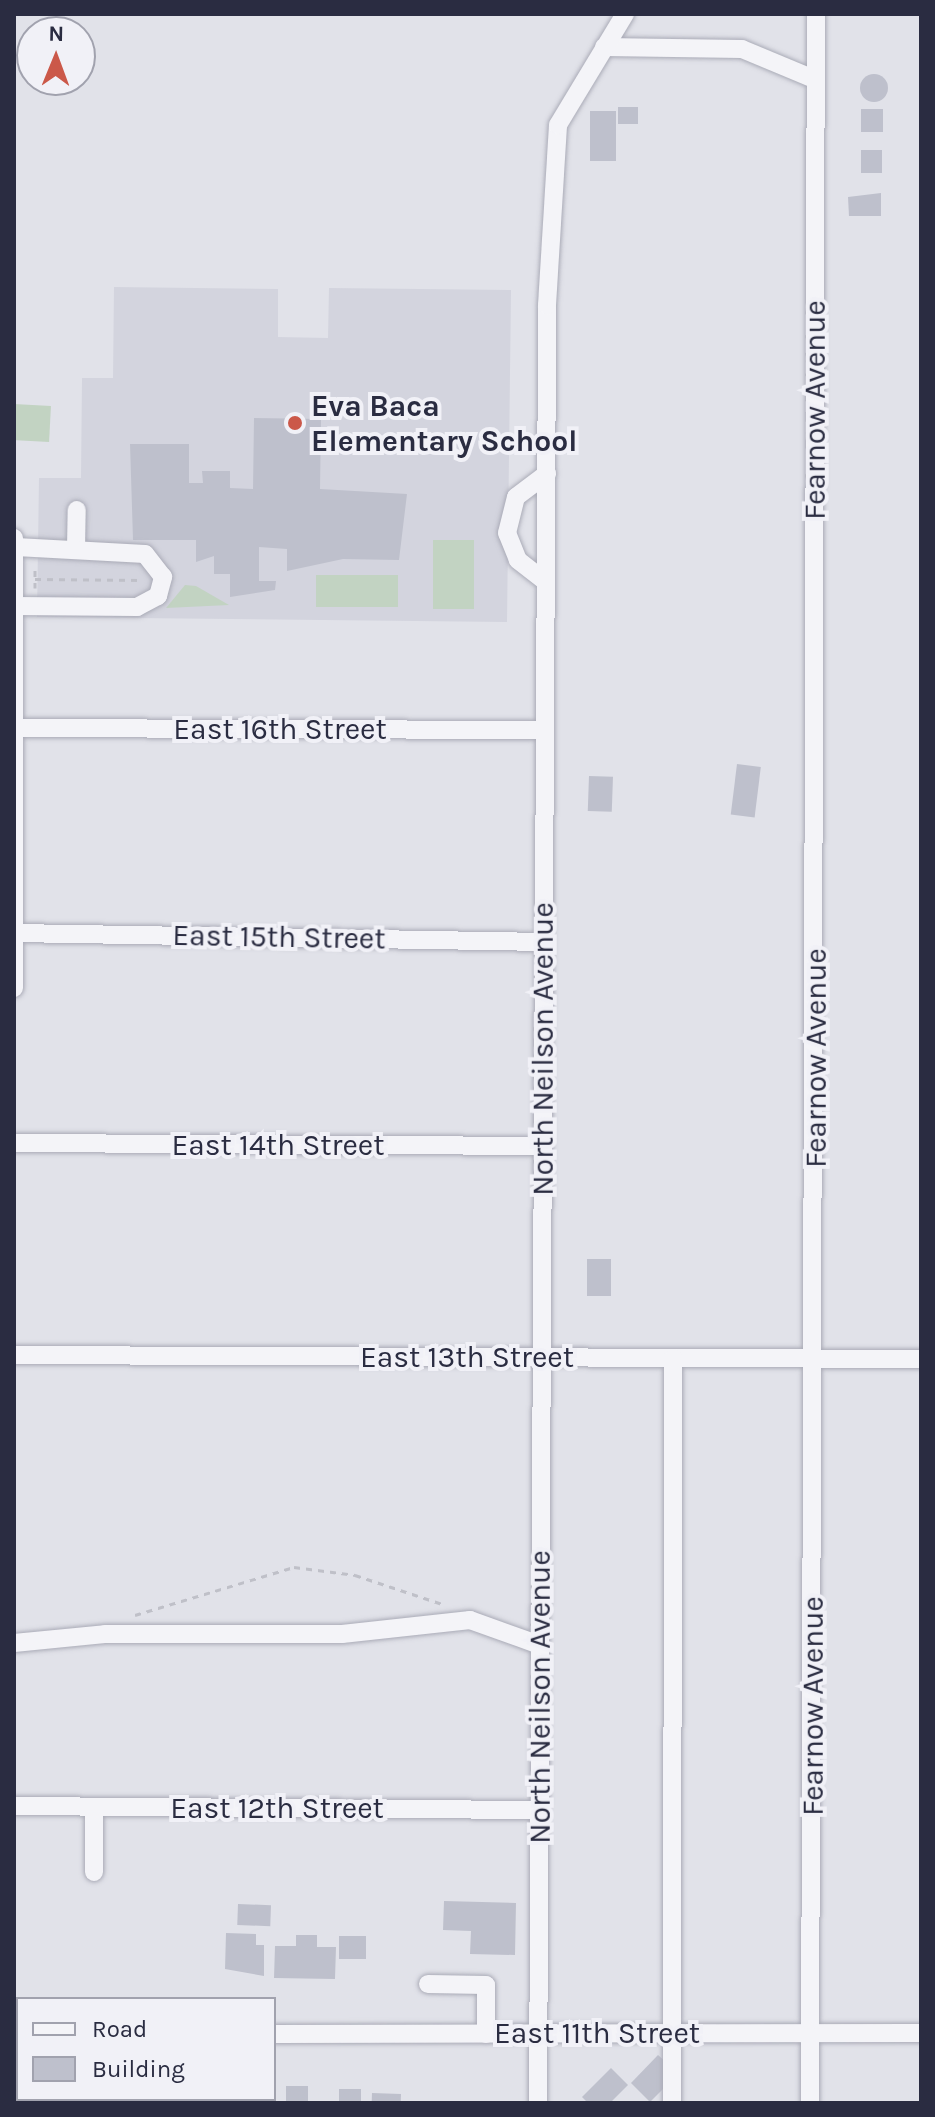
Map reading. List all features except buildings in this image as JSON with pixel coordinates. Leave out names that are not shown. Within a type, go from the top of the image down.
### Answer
[{"type":"street","name":"North Neilson Avenue","points":[[538,2103],[547,474],[558,125],[625,14]]},
{"type":"street","name":"Fearnow Avenue","points":[[810,2103],[816,1359],[816,14]]},
{"type":"street","points":[[604,47],[742,49],[814,79]]},
{"type":"street","points":[[546,582],[518,560],[507,533],[516,497],[547,474]]},
{"type":"street","points":[[76,549],[77,510]]},
{"type":"street","points":[[14,988],[15,606],[22,544],[145,554],[163,580],[158,596],[137,607],[15,606]]},
{"type":"street","name":"East 16th Street","points":[[14,728],[545,730]]},
{"type":"street","name":"East 15th Street","points":[[15,933],[544,942]]},
{"type":"street","name":"East 14th Street","points":[[14,1143],[543,1146]]},
{"type":"street","name":"East 13th Street","points":[[14,1355],[921,1359]]},
{"type":"street","points":[[672,2103],[673,1358]]},
{"type":"street","points":[[14,1643],[105,1634],[342,1634],[477,1621],[540,1645]]},
{"type":"street","name":"East 12th Street","points":[[14,1806],[539,1810]]},
{"type":"street","points":[[94,1807],[94,1872]]},
{"type":"street","points":[[428,1984],[486,1985],[486,2034]]},
{"type":"street","name":"East 11th Street","points":[[276,2034],[921,2033]]},
{"type":"path","points":[[22,544],[35,579],[35,606]]},
{"type":"path","points":[[35,579],[163,580]]},
{"type":"path","points":[[131,1617],[219,1584],[308,1567],[393,1585],[477,1621]]},
{"type":"shaded area","name":"Eva Baca Elementary School","points":[[114,287],[278,289],[278,337],[328,338],[329,288],[511,290],[507,622],[37,617],[39,478],[81,478],[82,378],[113,378]]},
{"type":"green space","points":[[14,404],[51,406],[49,442],[14,440]]},
{"type":"green space","points":[[433,540],[474,540],[474,609],[433,609]]},
{"type":"green space","points":[[316,575],[398,575],[398,607],[316,607]]},
{"type":"green space","points":[[185,585],[196,586],[229,605],[166,608]]},
{"type":"place","name":"Eva Baca Elementary School","points":[[295,423]]}]
